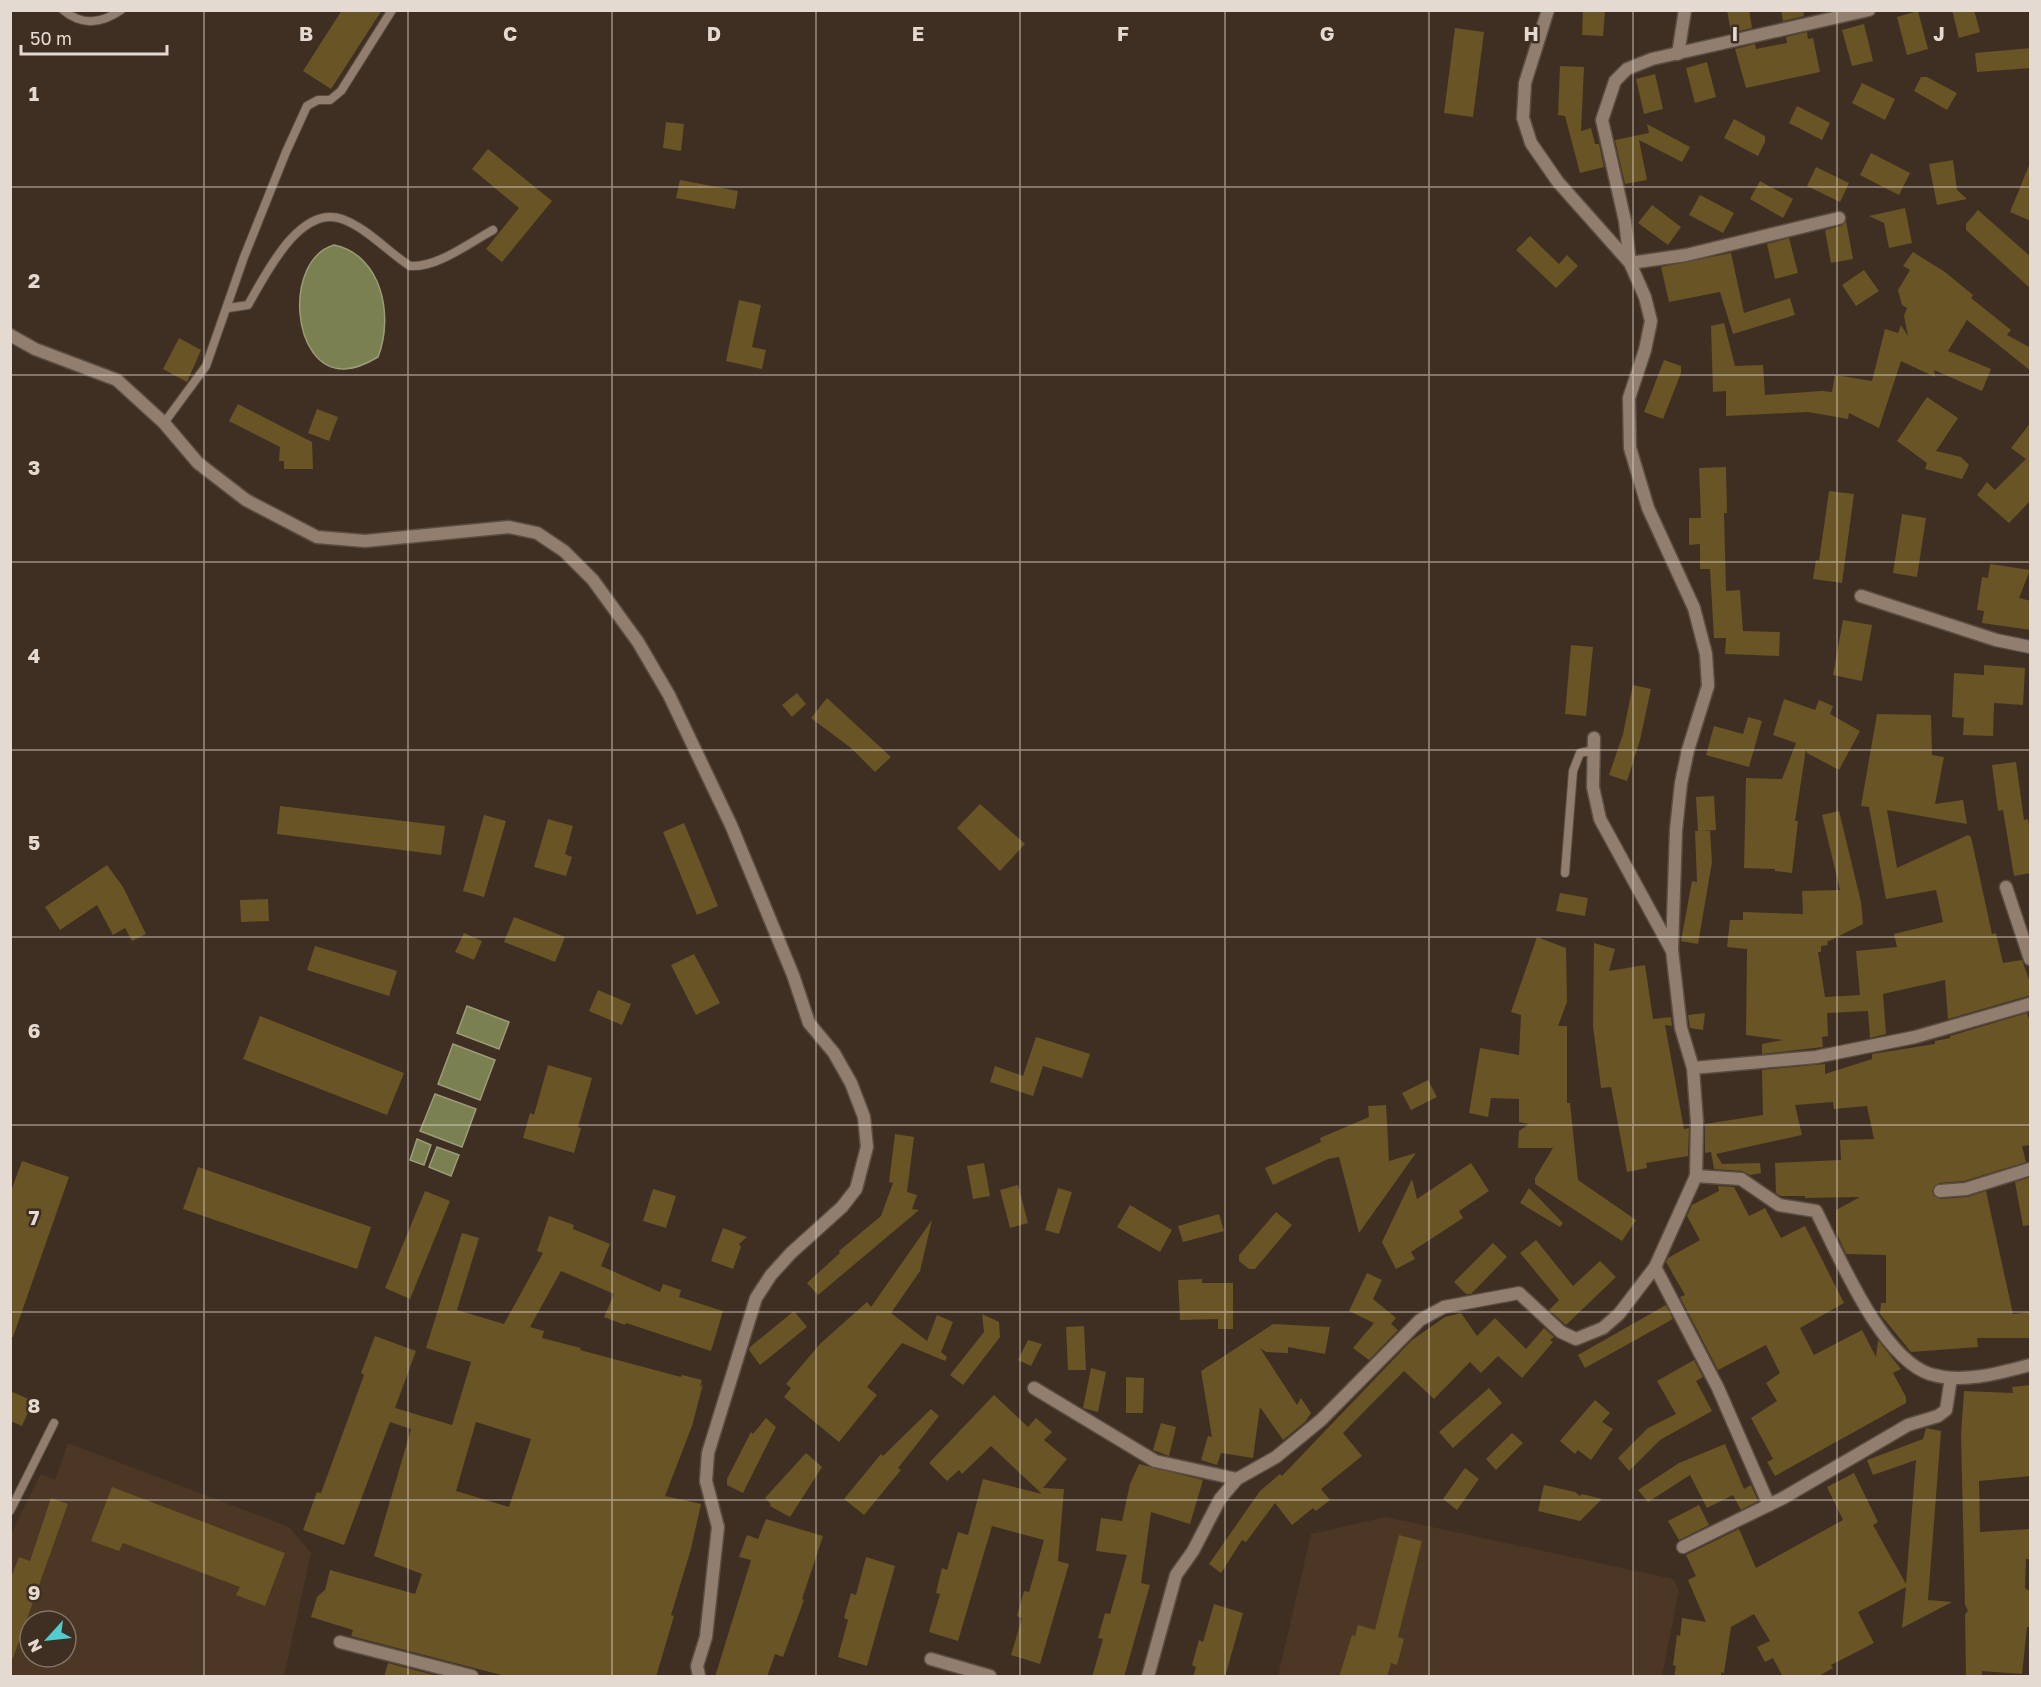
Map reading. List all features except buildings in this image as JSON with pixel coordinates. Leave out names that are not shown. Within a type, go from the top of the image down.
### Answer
[{"type":"street","points":[[1548,10],[1525,83],[1523,118],[1531,143],[1558,182],[1630,263]]},
{"type":"street","points":[[1678,54],[1685,10]]},
{"type":"street","points":[[1148,1677],[1176,1575],[1193,1551],[1220,1500],[1237,1479],[1276,1457],[1321,1420],[1420,1320],[1444,1307],[1519,1293],[1561,1332],[1576,1339],[1603,1328],[1619,1314],[1655,1267],[1696,1176],[1697,1122],[1693,1068],[1681,1028],[1672,950],[1676,830],[1681,783],[1688,750],[1708,686],[1706,654],[1694,608],[1648,508],[1630,448],[1629,398],[1645,351],[1651,321],[1645,297],[1630,263],[1625,221],[1602,120],[1615,81],[1627,69],[1652,59],[1869,10]]},
{"type":"street","points":[[1630,263],[1686,255],[1839,218]]},
{"type":"street","points":[[10,335],[35,349],[117,380],[164,423],[198,463],[246,500],[317,537],[365,542],[509,527],[537,533],[564,551],[593,580],[638,642],[669,695],[731,825],[794,975],[809,1023],[834,1053],[851,1083],[864,1117],[867,1147],[856,1189],[842,1207],[791,1253],[771,1275],[756,1298],[708,1453],[706,1481],[718,1527],[706,1636],[697,1666],[699,1677]]},
{"type":"street","points":[[1861,596],[1995,640],[2031,647]]},
{"type":"street","points":[[1594,744],[1593,787],[1600,819],[1672,950]]},
{"type":"street","points":[[2006,887],[2031,959]]},
{"type":"street","points":[[1693,1068],[1827,1055],[1915,1037],[2031,1004]]},
{"type":"street","points":[[1940,1191],[1966,1189],[2031,1169]]},
{"type":"street","points":[[1696,1176],[1741,1179],[1779,1205],[1816,1211],[1876,1326],[1901,1356],[1929,1374],[1951,1378],[1990,1375],[2031,1365]]},
{"type":"street","points":[[1655,1267],[1718,1388],[1769,1505]]},
{"type":"street","points":[[1683,1547],[1769,1505],[1908,1425],[1938,1416],[1946,1410],[1951,1378]]},
{"type":"street","points":[[1034,1388],[1155,1461],[1237,1479]]},
{"type":"street","points":[[340,1642],[471,1677]]},
{"type":"street","points":[[931,1659],[990,1677]]},
{"type":"lane","points":[[63,10],[73,18],[86,22],[103,21],[121,10]]},
{"type":"lane","points":[[164,423],[206,366],[261,215],[307,106],[318,100],[330,100],[341,91],[392,10]]},
{"type":"lane","points":[[228,308],[248,305],[296,232],[310,220],[340,218],[357,227],[410,266],[419,267],[493,230]]},
{"type":"lane","points":[[1565,873],[1574,771],[1580,753],[1594,744]]},
{"type":"lane","points":[[10,1511],[54,1423]]},
{"type":"shaded area","points":[[334,245],[350,251],[363,261],[373,274],[380,289],[384,306],[383,341],[378,357],[348,369],[326,365],[313,352],[304,334],[300,313],[301,291],[307,271],[318,255]]},
{"type":"shaded area","points":[[467,1006],[509,1022],[499,1049],[457,1033]]},
{"type":"shaded area","points":[[453,1044],[495,1060],[480,1100],[438,1084]]},
{"type":"shaded area","points":[[435,1094],[476,1109],[462,1147],[420,1131]]},
{"type":"shaded area","points":[[417,1139],[431,1145],[424,1165],[410,1160]]},
{"type":"shaded area","points":[[437,1147],[459,1155],[451,1176],[429,1167]]},
{"type":"shaded area","points":[[68,1443],[289,1527],[311,1553],[284,1676],[11,1676],[10,1536],[41,1474],[55,1480]]},
{"type":"shaded area","points":[[1386,1517],[1673,1579],[1679,1590],[1662,1676],[1278,1676],[1311,1534]]}]
